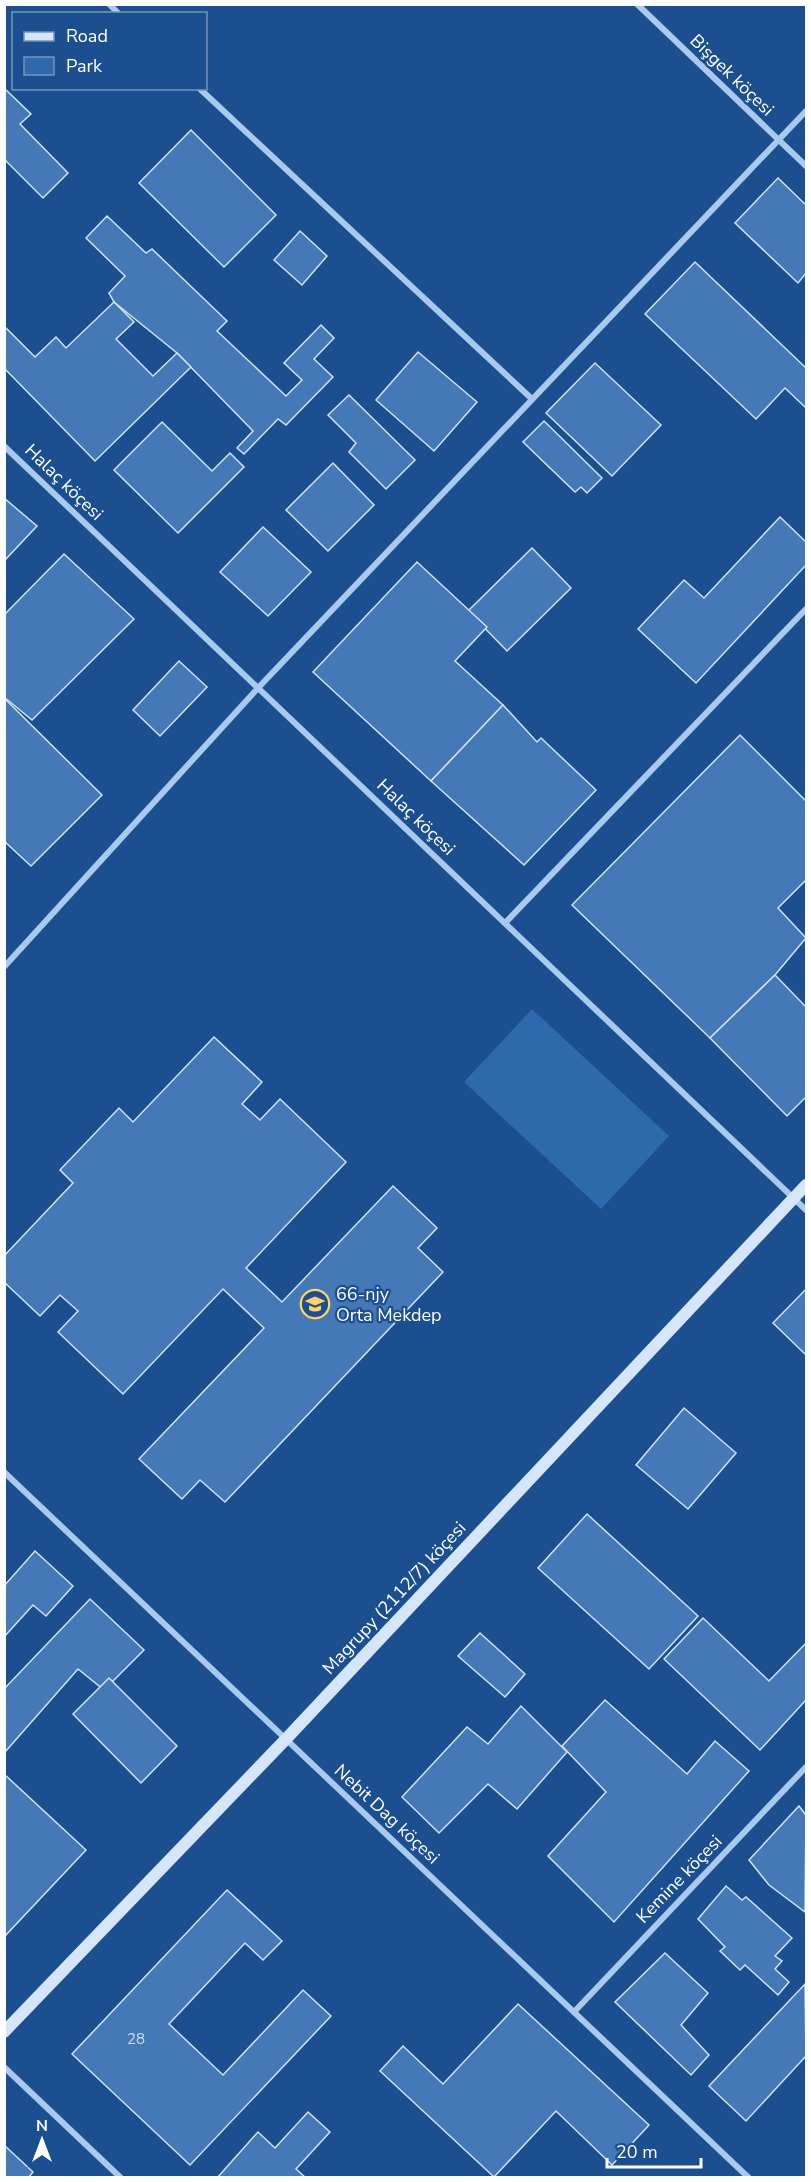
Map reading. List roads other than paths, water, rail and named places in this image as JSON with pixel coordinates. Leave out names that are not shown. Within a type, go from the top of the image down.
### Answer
[{"type":"street","name":"Bişgek köçesi","points":[[637,4],[807,166]]},
{"type":"street","points":[[201,90],[532,399]]},
{"type":"street","points":[[4,967],[258,688],[807,111]]},
{"type":"street","name":"Halaç köçesi","points":[[4,446],[807,1210]]},
{"type":"street","points":[[505,923],[807,609]]},
{"type":"street","name":"Magrupy (2112/7) köçesi","points":[[4,2032],[286,1739],[807,1185]]},
{"type":"street","name":"Nebit Dag köçesi","points":[[4,1472],[749,2178]]},
{"type":"street","name":"Kemine köçesi","points":[[574,2012],[807,1767]]},
{"type":"street","points":[[4,2067],[121,2178]]},
{"type":"place","name":"66-njy Orta Mekdep","points":[[315,1304]]}]
